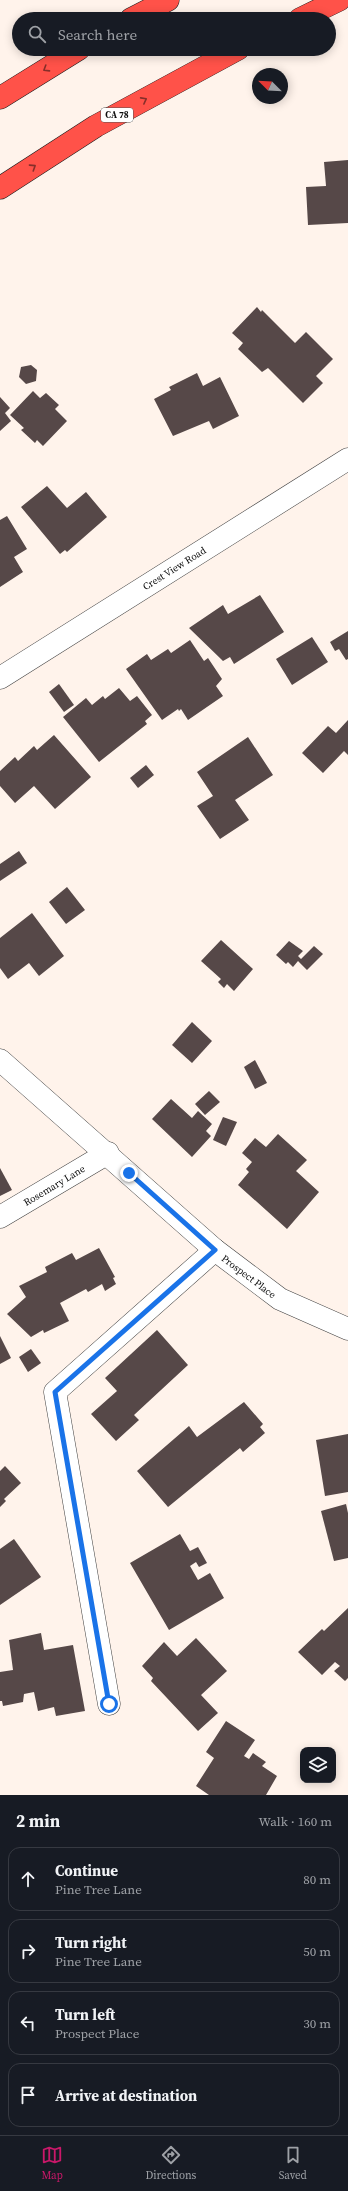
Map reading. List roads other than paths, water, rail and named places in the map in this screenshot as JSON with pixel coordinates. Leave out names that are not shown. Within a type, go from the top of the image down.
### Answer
[{"type":"highway","points":[[145,12],[168,0]]},
{"type":"highway","points":[[314,12],[339,0]]},
{"type":"highway","points":[[0,98],[68,56]]},
{"type":"highway","name":"CA 78","points":[[0,188],[96,126],[225,56]]},
{"type":"street","name":"Crest View Road","points":[[0,678],[348,459]]},
{"type":"street","name":"Prospect Place","points":[[0,1060],[108,1153],[215,1250],[280,1299],[348,1329]]},
{"type":"street","name":"Rosemary Lane","points":[[0,1217],[108,1153]]},
{"type":"street","points":[[109,1704],[55,1392],[215,1250]]}]
